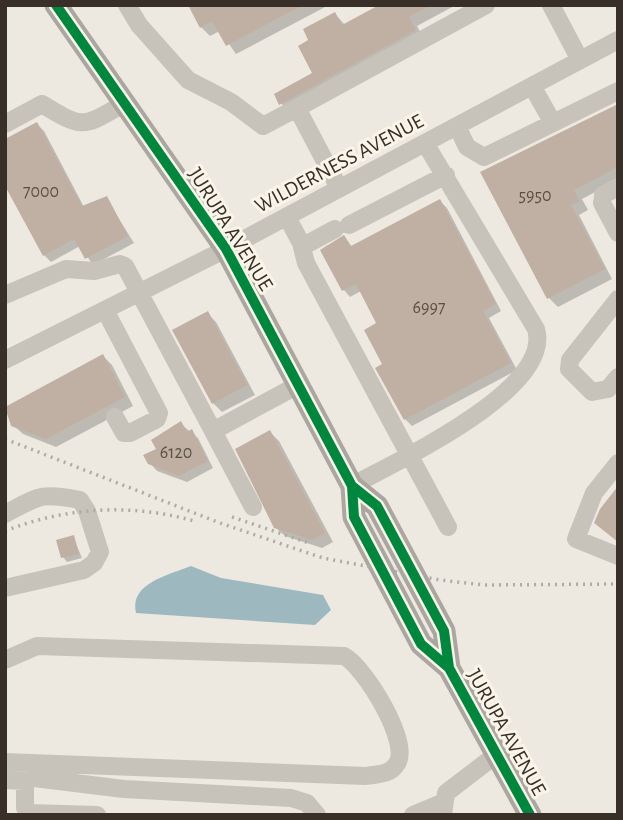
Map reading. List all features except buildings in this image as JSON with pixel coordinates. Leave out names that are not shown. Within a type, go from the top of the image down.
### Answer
[{"type":"main road","name":"JURUPA AVENUE","points":[[56,5],[226,249],[352,486],[354,517],[421,645],[449,668],[530,815]]},
{"type":"street","points":[[127,5],[139,24],[188,80],[231,102],[263,126],[486,5]]},
{"type":"street","points":[[551,5],[580,60]]},
{"type":"street","name":"WILDERNESS AVENUE","points":[[5,360],[226,249],[618,40]]},
{"type":"street","points":[[532,86],[553,123]]},
{"type":"street","points":[[457,126],[467,147],[484,157],[618,91]]},
{"type":"street","points":[[5,124],[42,104],[72,122],[89,123],[125,103]]},
{"type":"street","points":[[297,108],[339,188]]},
{"type":"street","points":[[352,486],[467,422],[507,391],[537,345],[536,329],[425,143]]},
{"type":"street","points":[[301,243],[309,243],[446,175]]},
{"type":"street","points":[[618,187],[603,195],[602,203],[618,233]]},
{"type":"street","points":[[287,216],[301,243],[306,262],[448,527]]},
{"type":"street","points":[[5,295],[66,269],[94,271],[120,264],[125,266],[253,507]]},
{"type":"street","points":[[618,299],[570,360],[569,369],[592,392],[608,389],[618,377]]},
{"type":"street","points":[[105,310],[159,413],[158,419],[130,433],[124,433],[115,417]]},
{"type":"street","points":[[213,430],[298,385]]},
{"type":"street","points":[[618,463],[594,493],[576,539],[618,556]]},
{"type":"street","points":[[5,514],[50,494],[79,500],[87,511],[100,552],[94,564],[84,570],[5,589]]},
{"type":"street","points":[[5,660],[37,646],[344,656],[356,662],[376,691],[398,739],[400,758],[397,765],[386,773],[366,776],[5,762]]},
{"type":"street","points":[[413,815],[444,808],[446,793],[497,754]]},
{"type":"street","points":[[5,780],[25,781],[34,778],[124,789],[291,798],[307,803],[317,815]]},
{"type":"street","points":[[25,781],[26,808],[29,813],[97,815]]},
{"type":"water","points":[[191,566],[221,578],[323,595],[331,610],[315,625],[136,613],[135,603],[145,587]]},
{"type":"railway","points":[[5,439],[220,523],[323,558],[440,580],[484,585],[618,584]]},
{"type":"railway","points":[[5,531],[51,517],[99,510],[146,512],[194,521]]},
{"type":"railway","points":[[232,517],[309,543]]},
{"type":"cycle path","points":[[56,5],[226,249],[352,486],[377,506],[444,631],[449,668],[530,815]]},
{"type":"cycle path","points":[[352,486],[354,517],[421,644],[449,668]]}]
